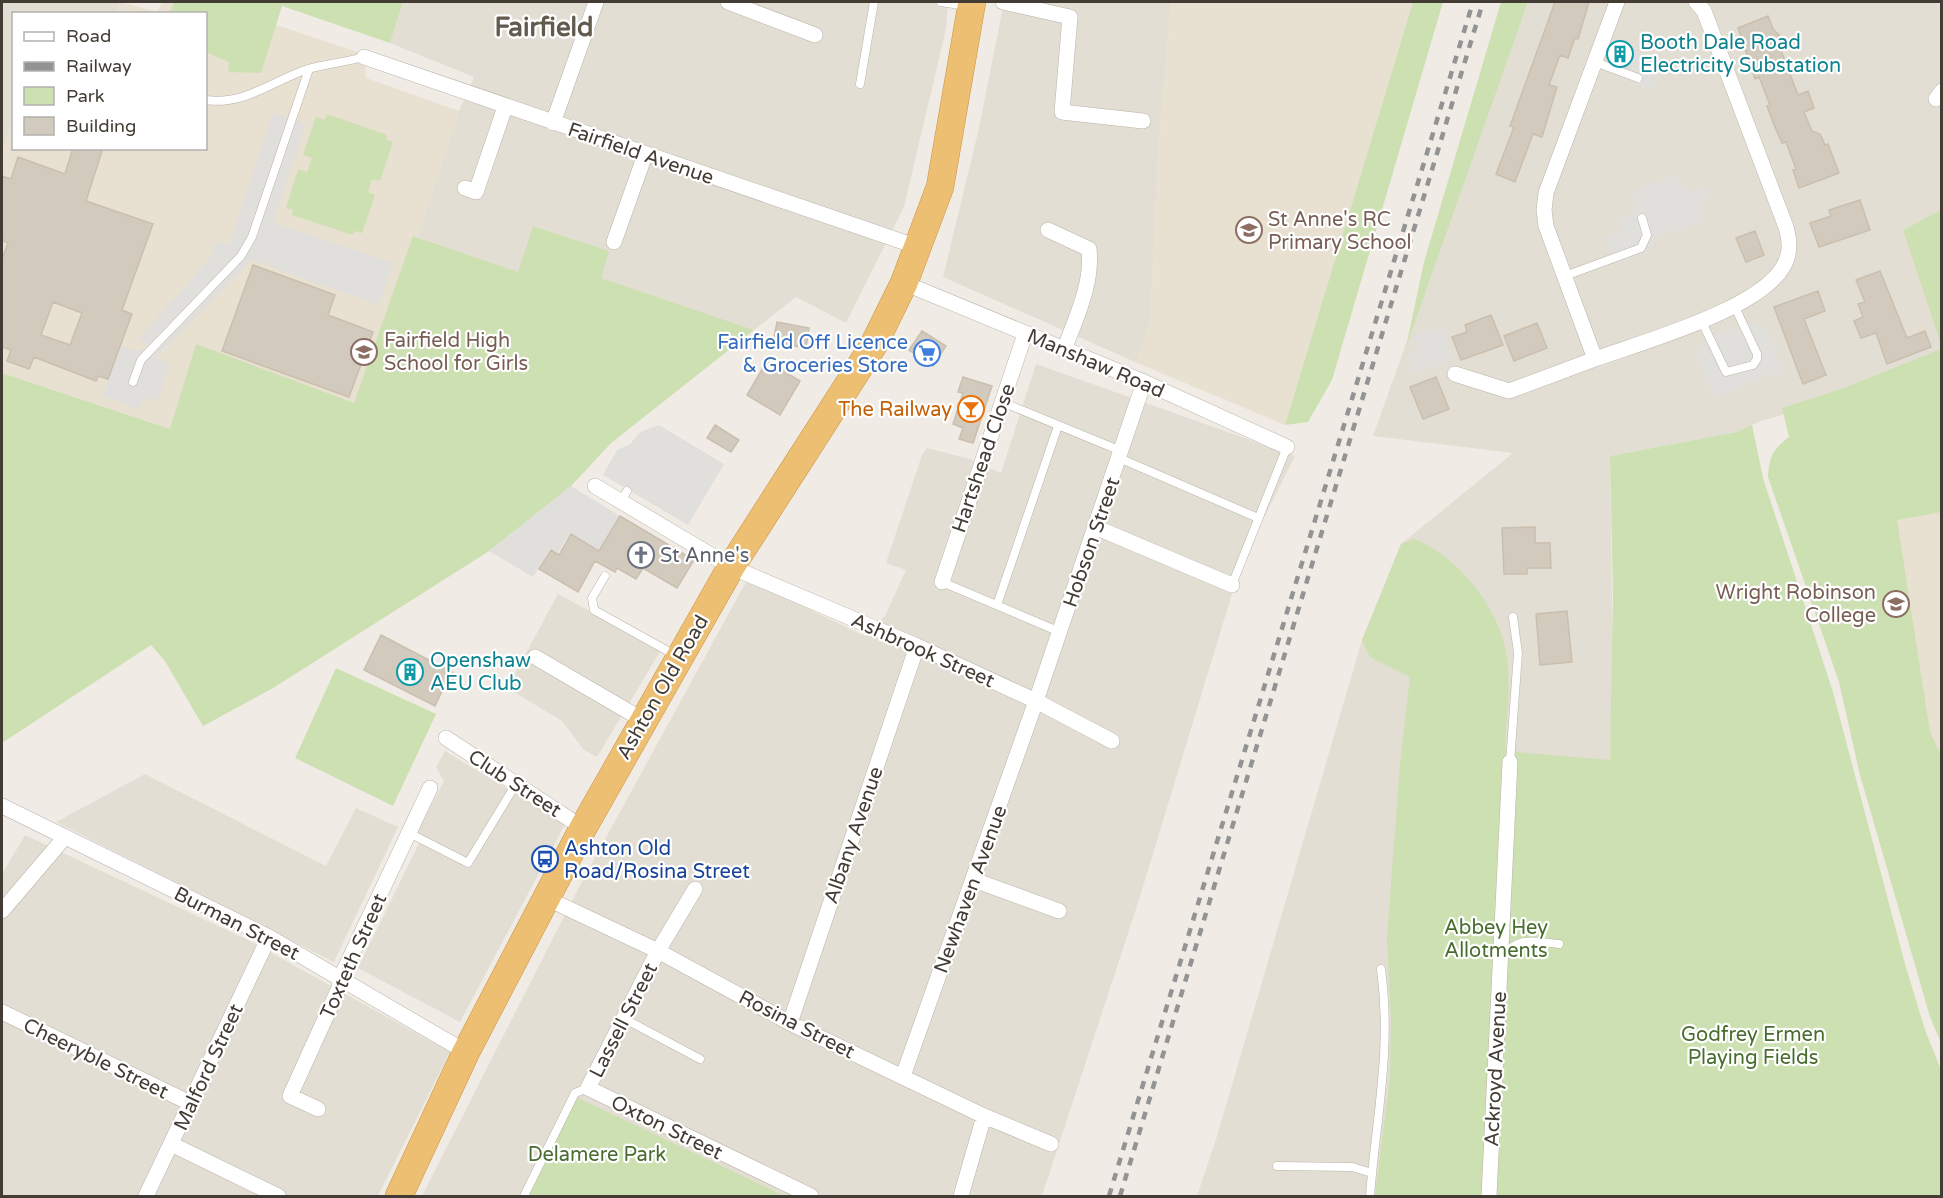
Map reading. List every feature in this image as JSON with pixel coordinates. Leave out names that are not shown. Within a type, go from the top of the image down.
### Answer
[{"type":"highway","name":"Ashton Old Road","points":[[399,1197],[466,1052],[583,828],[731,567],[873,346],[904,283],[940,187],[971,4]]},
{"type":"street","points":[[553,123],[596,2]]},
{"type":"street","points":[[728,2],[815,35]]},
{"type":"street","points":[[1003,2],[1070,17],[1062,112],[1143,122]]},
{"type":"street","points":[[1595,359],[1546,226],[1545,202],[1617,2]]},
{"type":"street","points":[[1455,374],[1509,392],[1701,320],[1734,305],[1768,285],[1783,267],[1790,241],[1786,227],[1704,11],[1696,2]]},
{"type":"street","name":"Fairfield Avenue","points":[[364,57],[918,247]]},
{"type":"street","points":[[465,188],[476,192],[505,107]]},
{"type":"street","points":[[614,242],[645,155]]},
{"type":"street","points":[[1048,230],[1089,249],[1088,279],[1064,350]]},
{"type":"street","name":"Manshaw Road","points":[[904,283],[1144,382],[1287,447]]},
{"type":"street","name":"Hartshead Close","points":[[942,582],[1025,334]]},
{"type":"street","name":"Hobson Street","points":[[1036,701],[1144,382]]},
{"type":"street","name":"Ashbrook Street","points":[[595,486],[624,497],[663,519],[731,567],[917,646],[1036,701],[1112,741]]},
{"type":"street","points":[[1095,527],[1232,585]]},
{"type":"street","name":"Albany Avenue","points":[[790,1023],[917,646]]},
{"type":"street","points":[[536,657],[644,720]]},
{"type":"street","name":"Newhaven Avenue","points":[[903,1076],[1036,701]]},
{"type":"street","name":"Club Street","points":[[446,738],[583,828]]},
{"type":"street","name":"Ackroyd Avenue","points":[[1489,1197],[1510,762]]},
{"type":"street","name":"Toxteth Street","points":[[318,1109],[290,1096],[339,988],[341,977],[430,788]]},
{"type":"street","name":"Burman Street","points":[[2,806],[269,937],[466,1052]]},
{"type":"street","points":[[2,911],[65,837]]},
{"type":"street","points":[[974,880],[1059,911]]},
{"type":"street","name":"Lassell Street","points":[[588,1088],[658,951],[695,889]]},
{"type":"street","name":"Rosina Street","points":[[546,898],[658,951],[790,1023],[984,1116],[1051,1144]]},
{"type":"street","name":"Malford Street","points":[[146,1197],[269,937]]},
{"type":"street","name":"Cheeryble Street","points":[[2,1012],[190,1104]]},
{"type":"street","name":"Oxton Street","points":[[588,1088],[811,1197]]},
{"type":"street","points":[[961,1197],[984,1116]]},
{"type":"street","points":[[171,1144],[278,1197]]},
{"type":"lane","points":[[860,84],[874,2]]},
{"type":"lane","points":[[941,2],[971,4]]},
{"type":"lane","points":[[207,100],[231,100],[249,96],[283,78],[309,69],[364,57]]},
{"type":"lane","points":[[1595,62],[1638,78]]},
{"type":"lane","points":[[133,382],[141,360],[241,256],[252,237],[309,69]]},
{"type":"lane","points":[[1565,276],[1641,248],[1647,235],[1642,218]]},
{"type":"lane","points":[[1701,320],[1726,372],[1753,365],[1757,359],[1756,354],[1734,305]]},
{"type":"lane","points":[[1002,402],[1258,518]]},
{"type":"lane","points":[[997,605],[1058,426]]},
{"type":"lane","points":[[1232,585],[1287,447]]},
{"type":"lane","points":[[605,576],[592,598],[594,610],[679,658]]},
{"type":"lane","points":[[942,582],[1060,632]]},
{"type":"lane","points":[[1510,762],[1518,653],[1513,617]]},
{"type":"lane","points":[[409,833],[468,863],[516,784]]},
{"type":"lane","points":[[1500,963],[1507,951],[1524,941],[1559,944]]},
{"type":"lane","points":[[1370,1197],[1385,1077],[1386,1005],[1381,969]]},
{"type":"lane","points":[[623,1018],[700,1059]]},
{"type":"lane","points":[[524,1197],[575,1093],[588,1088]]},
{"type":"lane","points":[[1277,1166],[1352,1167],[1372,1173]]},
{"type":"shaded area","points":[[2,2],[120,2],[116,12],[12,12],[12,122],[2,153]]},
{"type":"shaded area","name":"Fairfield High School for Girls","points":[[120,2],[157,12],[116,12]]},
{"type":"shaded area","name":"Fairfield High School for Girls","points":[[162,2],[209,2],[369,56],[365,67],[366,78],[459,111],[417,237],[518,272],[533,226],[609,251],[601,278],[754,330],[611,443],[571,486],[489,551],[273,688],[203,726],[165,661],[151,644],[170,429],[2,373],[2,153],[12,122],[12,150],[207,150],[207,12],[157,12]]},
{"type":"shaded area","points":[[403,2],[948,2],[946,29],[904,207],[846,323],[796,297],[754,330],[600,278],[609,251],[534,226],[518,272],[417,237],[459,111],[474,77],[390,43]]},
{"type":"shaded area","points":[[1004,2],[1171,2],[1158,155],[1151,305],[1147,336],[1135,362],[943,277],[979,128]]},
{"type":"shaded area","name":"St Anne's RC Primary School","points":[[1171,2],[1413,2],[1285,425],[1135,362],[1147,336],[1151,305],[1158,155]]},
{"type":"shaded area","points":[[1528,2],[1941,2],[1941,210],[1903,230],[1941,317],[1941,354],[1819,405],[1761,421],[1737,432],[1610,456],[1613,677],[1592,1196],[1197,1196],[1217,1136],[1362,640],[1401,544],[1513,453],[1373,436]]},
{"type":"shaded area","points":[[1628,48],[1653,57],[1649,68],[1660,72],[1653,91],[1617,78]]},
{"type":"shaded area","points":[[273,113],[306,124],[273,222],[393,263],[379,305],[252,260],[155,358],[170,363],[157,402],[144,397],[139,410],[103,396],[121,346],[138,351],[145,349],[147,345],[139,338],[209,260],[216,241],[229,245]]},
{"type":"shaded area","points":[[1677,174],[1683,187],[1692,192],[1705,187],[1709,199],[1697,204],[1703,220],[1658,237],[1649,252],[1616,264],[1606,239],[1624,232],[1619,220],[1631,215],[1636,205],[1631,193]]},
{"type":"shaded area","points":[[1748,324],[1764,326],[1783,370],[1714,398],[1696,352],[1706,340]]},
{"type":"shaded area","points":[[1441,326],[1453,359],[1413,374],[1407,356],[1420,351],[1414,336]]},
{"type":"shaded area","points":[[1036,364],[1295,456],[1242,561],[1138,903],[1042,1196],[785,1196],[576,1098],[528,1196],[422,1196],[580,885],[747,580],[865,636],[885,616],[906,570],[886,563],[922,455],[927,448],[970,459],[1001,473]]},
{"type":"shaded area","name":"Wright Robinson College","points":[[1941,424],[1941,878],[1826,533]]},
{"type":"shaded area","points":[[659,425],[724,464],[688,525],[603,475],[617,450],[630,444],[640,432]]},
{"type":"shaded area","points":[[571,486],[620,516],[600,550],[570,533],[558,553],[550,549],[533,577],[489,551]]},
{"type":"shaded area","points":[[558,594],[661,650],[597,757],[584,750],[562,721],[507,688]]},
{"type":"shaded area","points":[[445,751],[565,824],[460,1022],[358,968],[423,835],[417,832],[444,781],[436,767]]},
{"type":"shaded area","points":[[145,774],[326,866],[356,808],[398,827],[334,962],[56,822]]},
{"type":"shaded area","points":[[25,835],[250,941],[450,1052],[378,1196],[2,1196],[2,874]]},
{"type":"green space","points":[[174,2],[403,2],[390,43],[282,6],[261,73],[228,72],[229,62],[207,52],[207,12],[170,12]]},
{"type":"green space","points":[[1413,2],[1443,2],[1332,380],[1308,422],[1285,425]]},
{"type":"green space","points":[[1501,2],[1528,2],[1406,347],[1424,262]]},
{"type":"green space","points":[[327,114],[387,135],[386,140],[393,142],[380,181],[372,179],[368,192],[375,195],[362,233],[355,231],[353,235],[292,215],[293,210],[286,208],[298,169],[307,172],[312,158],[303,155],[316,117],[325,120]]},
{"type":"green space","points":[[1941,210],[1941,344],[1903,230]]},
{"type":"green space","points":[[533,226],[609,251],[601,278],[754,330],[611,443],[571,486],[489,551],[273,688],[203,726],[165,661],[151,645],[2,743],[2,373],[170,429],[196,344],[354,403],[413,236],[518,272]]},
{"type":"green space","points":[[1941,349],[1941,512],[1897,520],[1930,732],[1941,755],[1941,1043],[1930,1017],[1860,775],[1839,682],[1768,477],[1773,454],[1789,437],[1782,408],[1844,388]]},
{"type":"green space","points":[[1752,425],[1763,478],[1833,692],[1905,964],[1925,1030],[1941,1070],[1941,1196],[1375,1196],[1390,1077],[1391,1020],[1387,938],[1400,764],[1410,677],[1370,657],[1362,640],[1401,544],[1414,539],[1448,559],[1464,574],[1490,609],[1499,628],[1508,667],[1505,751],[1610,760],[1613,595],[1610,456],[1737,432]]},
{"type":"green space","points":[[336,668],[436,714],[393,806],[295,758]]},
{"type":"green space","name":"Delamere Park","points":[[576,1097],[785,1196],[528,1196]]},
{"type":"building","points":[[1555,2],[1589,2],[1578,39],[1575,38],[1568,58],[1560,55],[1549,85],[1557,87],[1542,137],[1533,134],[1515,182],[1496,174],[1514,127],[1510,126]]},
{"type":"building","points":[[1768,16],[1773,29],[1784,40],[1780,48],[1798,95],[1808,91],[1814,108],[1804,112],[1812,131],[1820,134],[1825,145],[1828,144],[1839,173],[1799,188],[1793,170],[1796,169],[1786,142],[1782,143],[1774,125],[1767,106],[1770,105],[1759,77],[1755,79],[1738,28]]},
{"type":"building","points":[[72,150],[102,150],[86,201],[153,224],[122,310],[132,314],[108,379],[98,376],[96,381],[34,357],[29,369],[7,361],[11,350],[2,347],[2,259],[8,243],[2,240],[2,176],[11,179],[18,157],[65,174]],"holes":[[[53,302],[82,313],[70,345],[41,335]]]},
{"type":"building","points":[[1860,200],[1870,230],[1819,247],[1810,223],[1831,216],[1829,210]]},
{"type":"building","points":[[1755,231],[1764,255],[1746,262],[1736,238]]},
{"type":"building","points":[[253,265],[335,295],[328,315],[373,332],[349,397],[222,351]]},
{"type":"building","points":[[1880,271],[1907,338],[1925,331],[1931,347],[1887,364],[1876,333],[1861,338],[1854,321],[1863,317],[1858,304],[1865,302],[1856,280]]},
{"type":"building","points":[[1818,291],[1825,311],[1804,319],[1826,375],[1803,384],[1774,307]]},
{"type":"building","points":[[1491,315],[1503,345],[1461,360],[1452,337],[1467,332],[1465,325]]},
{"type":"building","points":[[777,322],[809,328],[806,348],[773,342]]},
{"type":"building","points":[[1537,323],[1547,348],[1514,361],[1504,336]]},
{"type":"building","name":"Fairfield Off Licence & Groceries Store","points":[[922,331],[946,346],[933,366],[909,350]]},
{"type":"building","points":[[767,361],[800,381],[780,415],[747,395]]},
{"type":"building","name":"The Railway","points":[[963,377],[992,386],[973,443],[959,439],[963,428],[953,424],[963,393],[958,392]]},
{"type":"building","points":[[1436,377],[1449,409],[1423,419],[1410,387]]},
{"type":"building","points":[[715,425],[739,440],[731,452],[707,438]]},
{"type":"building","name":"St Anne's","points":[[620,516],[694,560],[677,588],[643,568],[636,579],[617,568],[615,572],[595,561],[578,592],[539,569],[551,550],[559,555],[571,534],[599,551]]},
{"type":"building","points":[[1535,527],[1535,543],[1550,543],[1551,568],[1527,568],[1527,574],[1504,574],[1502,528]]},
{"type":"building","points":[[1567,611],[1572,662],[1540,665],[1536,614]]},
{"type":"building","name":"Openshaw AEU Club","points":[[381,635],[456,674],[449,687],[445,685],[435,706],[364,670]]},
{"type":"railway","points":[[1109,1196],[1473,2]]},
{"type":"railway","points":[[1120,1196],[1483,2]]},
{"type":"place","name":"Booth Dale Road Electricity Substation","points":[[1620,54]]},
{"type":"place","name":"St Anne's RC Primary School","points":[[1249,230]]},
{"type":"place","name":"Fairfield High School for Girls","points":[[364,352]]},
{"type":"place","name":"Fairfield Off Licence & Groceries Store","points":[[927,353]]},
{"type":"place","name":"The Railway","points":[[971,409]]},
{"type":"place","name":"St Anne's","points":[[641,555]]},
{"type":"place","name":"Wright Robinson College","points":[[1896,604]]},
{"type":"place","name":"Openshaw AEU Club","points":[[410,672]]},
{"type":"place","name":"Ashton Old Road/Rosina Street","points":[[545,859]]},
{"type":"district","name":"Fairfield","points":[[544,27]]},
{"type":"park label","name":"Abbey Hey Allotments","points":[[1496,938]]},
{"type":"park label","name":"Godfrey Ermen Playing Fields","points":[[1753,1046]]}]
